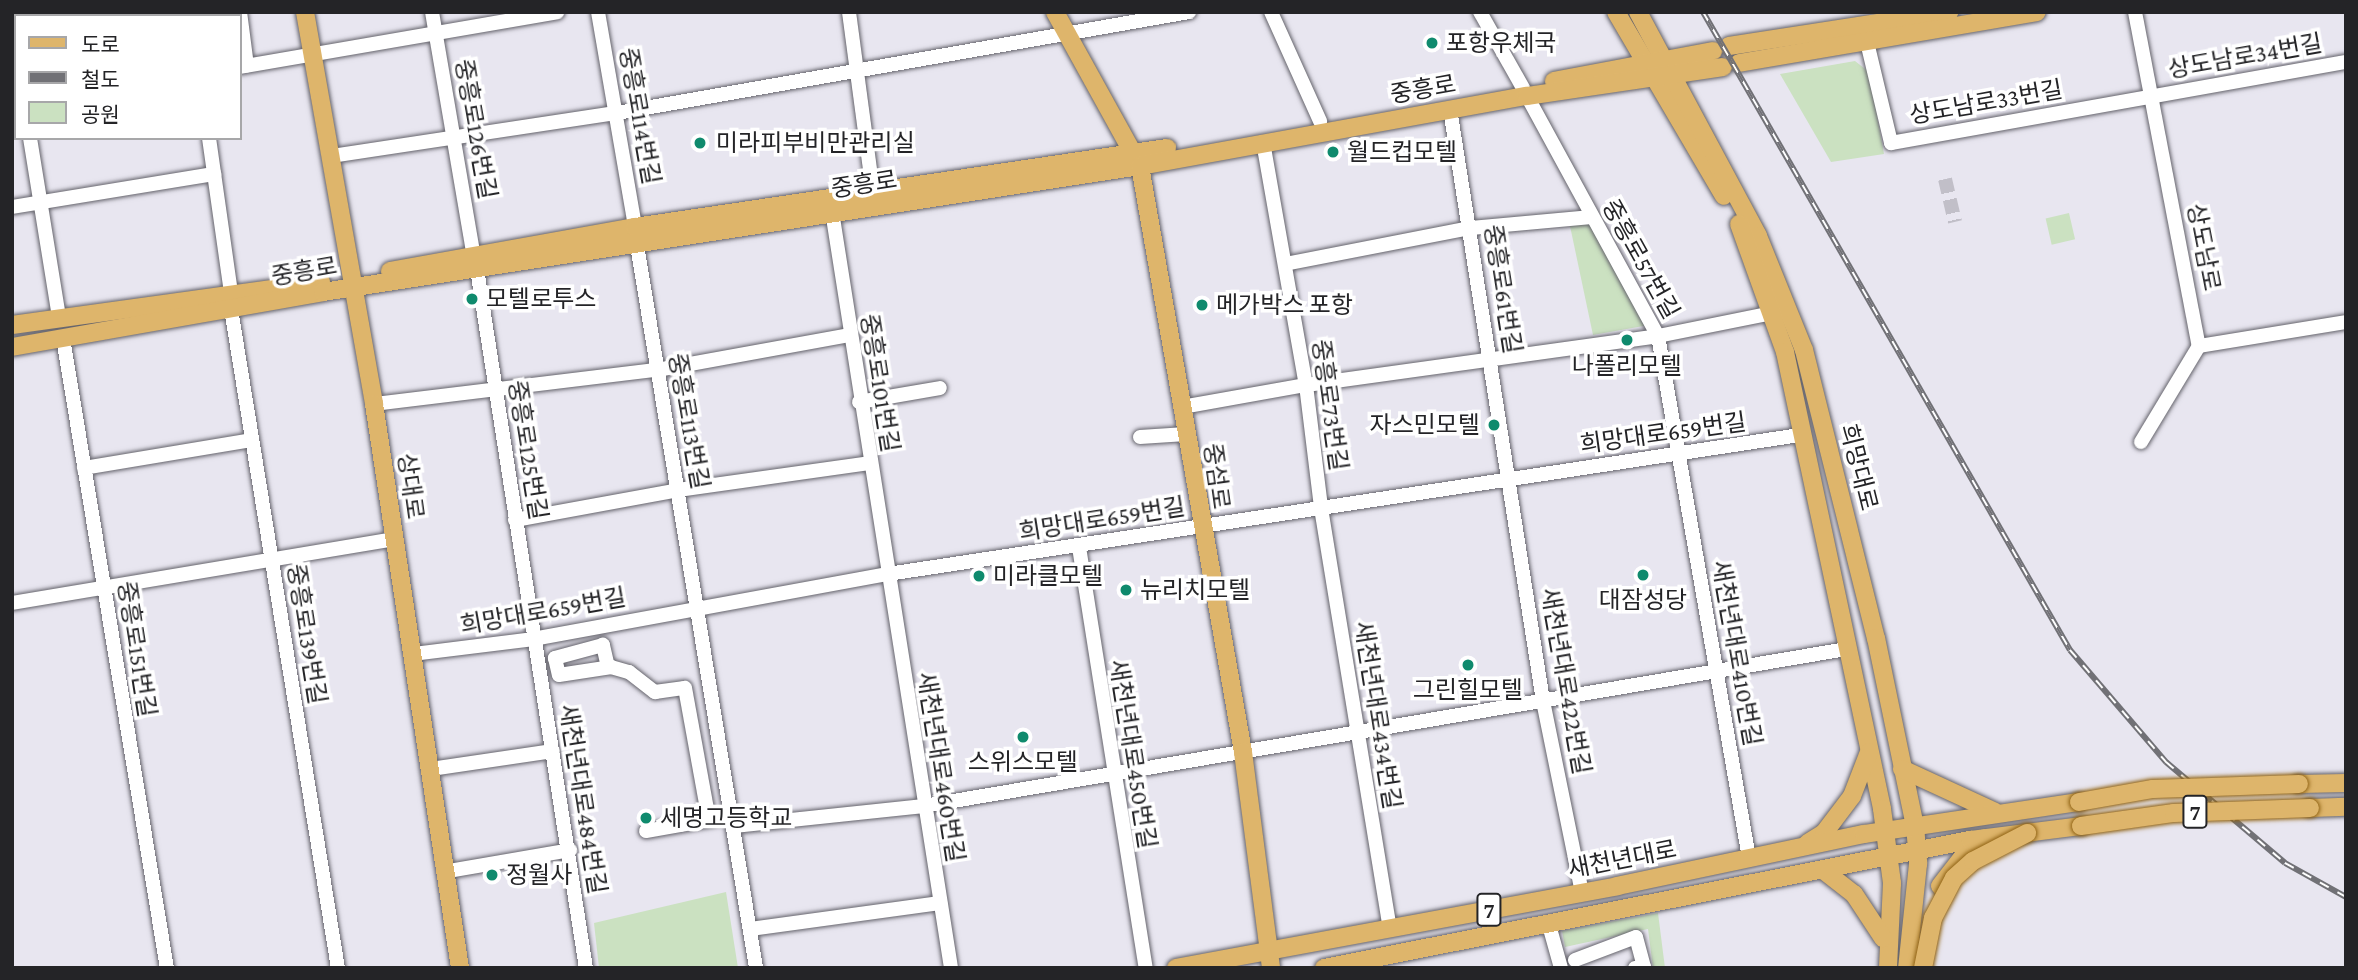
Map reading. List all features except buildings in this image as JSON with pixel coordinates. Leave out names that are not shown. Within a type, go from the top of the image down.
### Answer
[{"type":"main road","name":"상대로","points":[[305,12],[374,404],[449,871],[460,968]]},
{"type":"main road","name":"중섬로","points":[[1055,12],[1137,160],[1182,407],[1200,527],[1243,752],[1270,960]]},
{"type":"main road","name":"희망대로","points":[[1616,12],[1660,70],[1758,236],[1804,350],[1876,638],[1915,826],[1916,889],[1907,968]]},
{"type":"main road","name":"희망대로","points":[[1638,12],[1660,70],[1745,236],[1785,352],[1800,435],[1886,830],[1892,883],[1888,968]]},
{"type":"main road","name":"중흥로","points":[[1660,70],[1721,49],[1949,12]]},
{"type":"main road","name":"중흥로","points":[[831,206],[873,192],[1137,160],[1320,121],[1660,70],[1731,65],[2037,12]]},
{"type":"main road","name":"중흥로","points":[[12,347],[231,301],[636,236],[1263,142],[1450,109],[1525,92]]},
{"type":"main road","name":"중흥로","points":[[12,326],[59,318],[231,301]]},
{"type":"main road","points":[[1802,846],[1824,834],[1839,814],[1869,752]]},
{"type":"main road","points":[[1902,769],[1994,812]]},
{"type":"main road","name":"새천년대로","points":[[1176,968],[1270,960],[1390,929],[1802,846],[1994,812],[2079,802],[2153,789],[2346,783]]},
{"type":"main road","name":"새천년대로","points":[[1324,968],[1823,870],[1917,856],[1985,838],[2174,813],[2346,807]]},
{"type":"main road","points":[[1923,968],[1933,918],[1954,878],[1973,861],[2026,832]]},
{"type":"main road","points":[[1924,917],[1946,875],[1985,838]]},
{"type":"main road","points":[[1917,856],[1930,968]]},
{"type":"main road","points":[[1880,968],[1884,885],[1890,860]]},
{"type":"main road","points":[[1823,870],[1854,894],[1883,938]]},
{"type":"street","name":"중흥로126번길","points":[[432,12],[475,261]]},
{"type":"street","points":[[242,48],[243,66],[557,12]]},
{"type":"street","name":"중흥로114번길","points":[[598,12],[636,236]]},
{"type":"street","points":[[849,12],[873,192]]},
{"type":"street","points":[[331,156],[617,113],[1189,12]]},
{"type":"street","points":[[1271,12],[1320,121]]},
{"type":"street","name":"중흥로57번길","points":[[1480,12],[1658,336],[1681,455]]},
{"type":"street","name":"상도남로","points":[[2135,12],[2199,346]]},
{"type":"street","name":"상도남로33번길","points":[[1867,42],[1891,143],[2151,95]]},
{"type":"street","name":"상도남로34번길","points":[[2151,95],[2346,62]]},
{"type":"street","name":"중흥로61번길","points":[[1450,109],[1511,477]]},
{"type":"street","points":[[30,140],[59,318]]},
{"type":"street","name":"중흥로139번길","points":[[209,140],[252,440],[338,968]]},
{"type":"street","name":"중흥로73번길","points":[[1263,142],[1306,384],[1321,508]]},
{"type":"street","points":[[12,207],[214,174]]},
{"type":"street","name":"중흥로101번길","points":[[831,206],[859,402],[888,574]]},
{"type":"street","points":[[1285,264],[1471,229],[1591,217]]},
{"type":"street","name":"중흥로113번길","points":[[636,236],[657,370],[700,606],[756,968]]},
{"type":"street","name":"중흥로125번길","points":[[475,261],[533,639]]},
{"type":"street","points":[[1182,407],[1306,384],[1658,336],[1772,313]]},
{"type":"street","points":[[2141,442],[2199,346],[2346,322]]},
{"type":"street","points":[[374,404],[496,392],[657,370],[849,335]]},
{"type":"street","name":"중흥로151번길","points":[[62,338],[167,968]]},
{"type":"street","points":[[859,402],[940,388]]},
{"type":"street","points":[[1140,437],[1186,434]]},
{"type":"street","name":"희망대로659번길","points":[[413,654],[533,639],[700,606],[888,574],[1800,435]]},
{"type":"street","points":[[84,468],[252,440]]},
{"type":"street","name":"새천년대로410번길","points":[[1681,455],[1749,858]]},
{"type":"street","points":[[515,520],[678,490],[869,463]]},
{"type":"street","name":"새천년대로422번길","points":[[1511,477],[1543,701],[1582,892]]},
{"type":"street","name":"새천년대로434번길","points":[[1321,508],[1390,929]]},
{"type":"street","points":[[12,603],[394,540]]},
{"type":"street","name":"새천년대로450번길","points":[[1079,547],[1112,774],[1146,968]]},
{"type":"street","name":"새천년대로460번길","points":[[888,574],[951,968]]},
{"type":"street","points":[[579,629],[583,651]]},
{"type":"street","name":"새천년대로484번길","points":[[533,639],[570,850],[586,968]]},
{"type":"street","points":[[608,667],[603,645],[555,658],[559,674],[608,667],[629,672],[655,692],[711,683]]},
{"type":"street","points":[[646,831],[709,820],[732,821],[924,806],[1846,649]]},
{"type":"street","points":[[685,688],[709,820]]},
{"type":"street","points":[[431,769],[553,751]]},
{"type":"street","points":[[449,871],[570,850]]},
{"type":"street","points":[[750,929],[940,903]]},
{"type":"street","points":[[1549,925],[1560,963],[1579,964],[1636,937],[1644,967],[1635,968]]},
{"type":"green space","points":[[1855,61],[1869,72],[1884,154],[1831,162],[1780,74]]},
{"type":"green space","points":[[2069,213],[2075,239],[2052,245],[2046,218]]},
{"type":"green space","points":[[1588,222],[1649,325],[1593,335],[1570,226]]},
{"type":"green space","points":[[726,892],[738,968],[599,968],[594,923]]},
{"type":"green space","points":[[1658,913],[1665,968],[1653,968],[1648,929],[1565,947],[1562,931]]},
{"type":"tunnel","points":[[1945,179],[1955,222]]},
{"type":"railway","points":[[1703,12],[2070,650],[2166,762],[2285,863],[2346,897]]},
{"type":"place","name":"포항우체국","points":[[1432,43]]},
{"type":"place","name":"미라피부비만관리실","points":[[700,143]]},
{"type":"place","name":"월드컵모텔","points":[[1333,152]]},
{"type":"place","name":"모텔로투스","points":[[472,299]]},
{"type":"place","name":"메가박스 포항","points":[[1202,305]]},
{"type":"place","name":"나폴리모텔","points":[[1627,340]]},
{"type":"place","name":"자스민모텔","points":[[1494,425]]},
{"type":"place","name":"대잠성당","points":[[1643,575]]},
{"type":"place","name":"미라클모텔","points":[[979,576]]},
{"type":"place","name":"뉴리치모텔","points":[[1126,590]]},
{"type":"place","name":"그린힐모텔","points":[[1468,665]]},
{"type":"place","name":"스위스모텔","points":[[1023,737]]},
{"type":"place","name":"세명고등학교","points":[[646,818]]},
{"type":"place","name":"정월사","points":[[492,875]]}]
